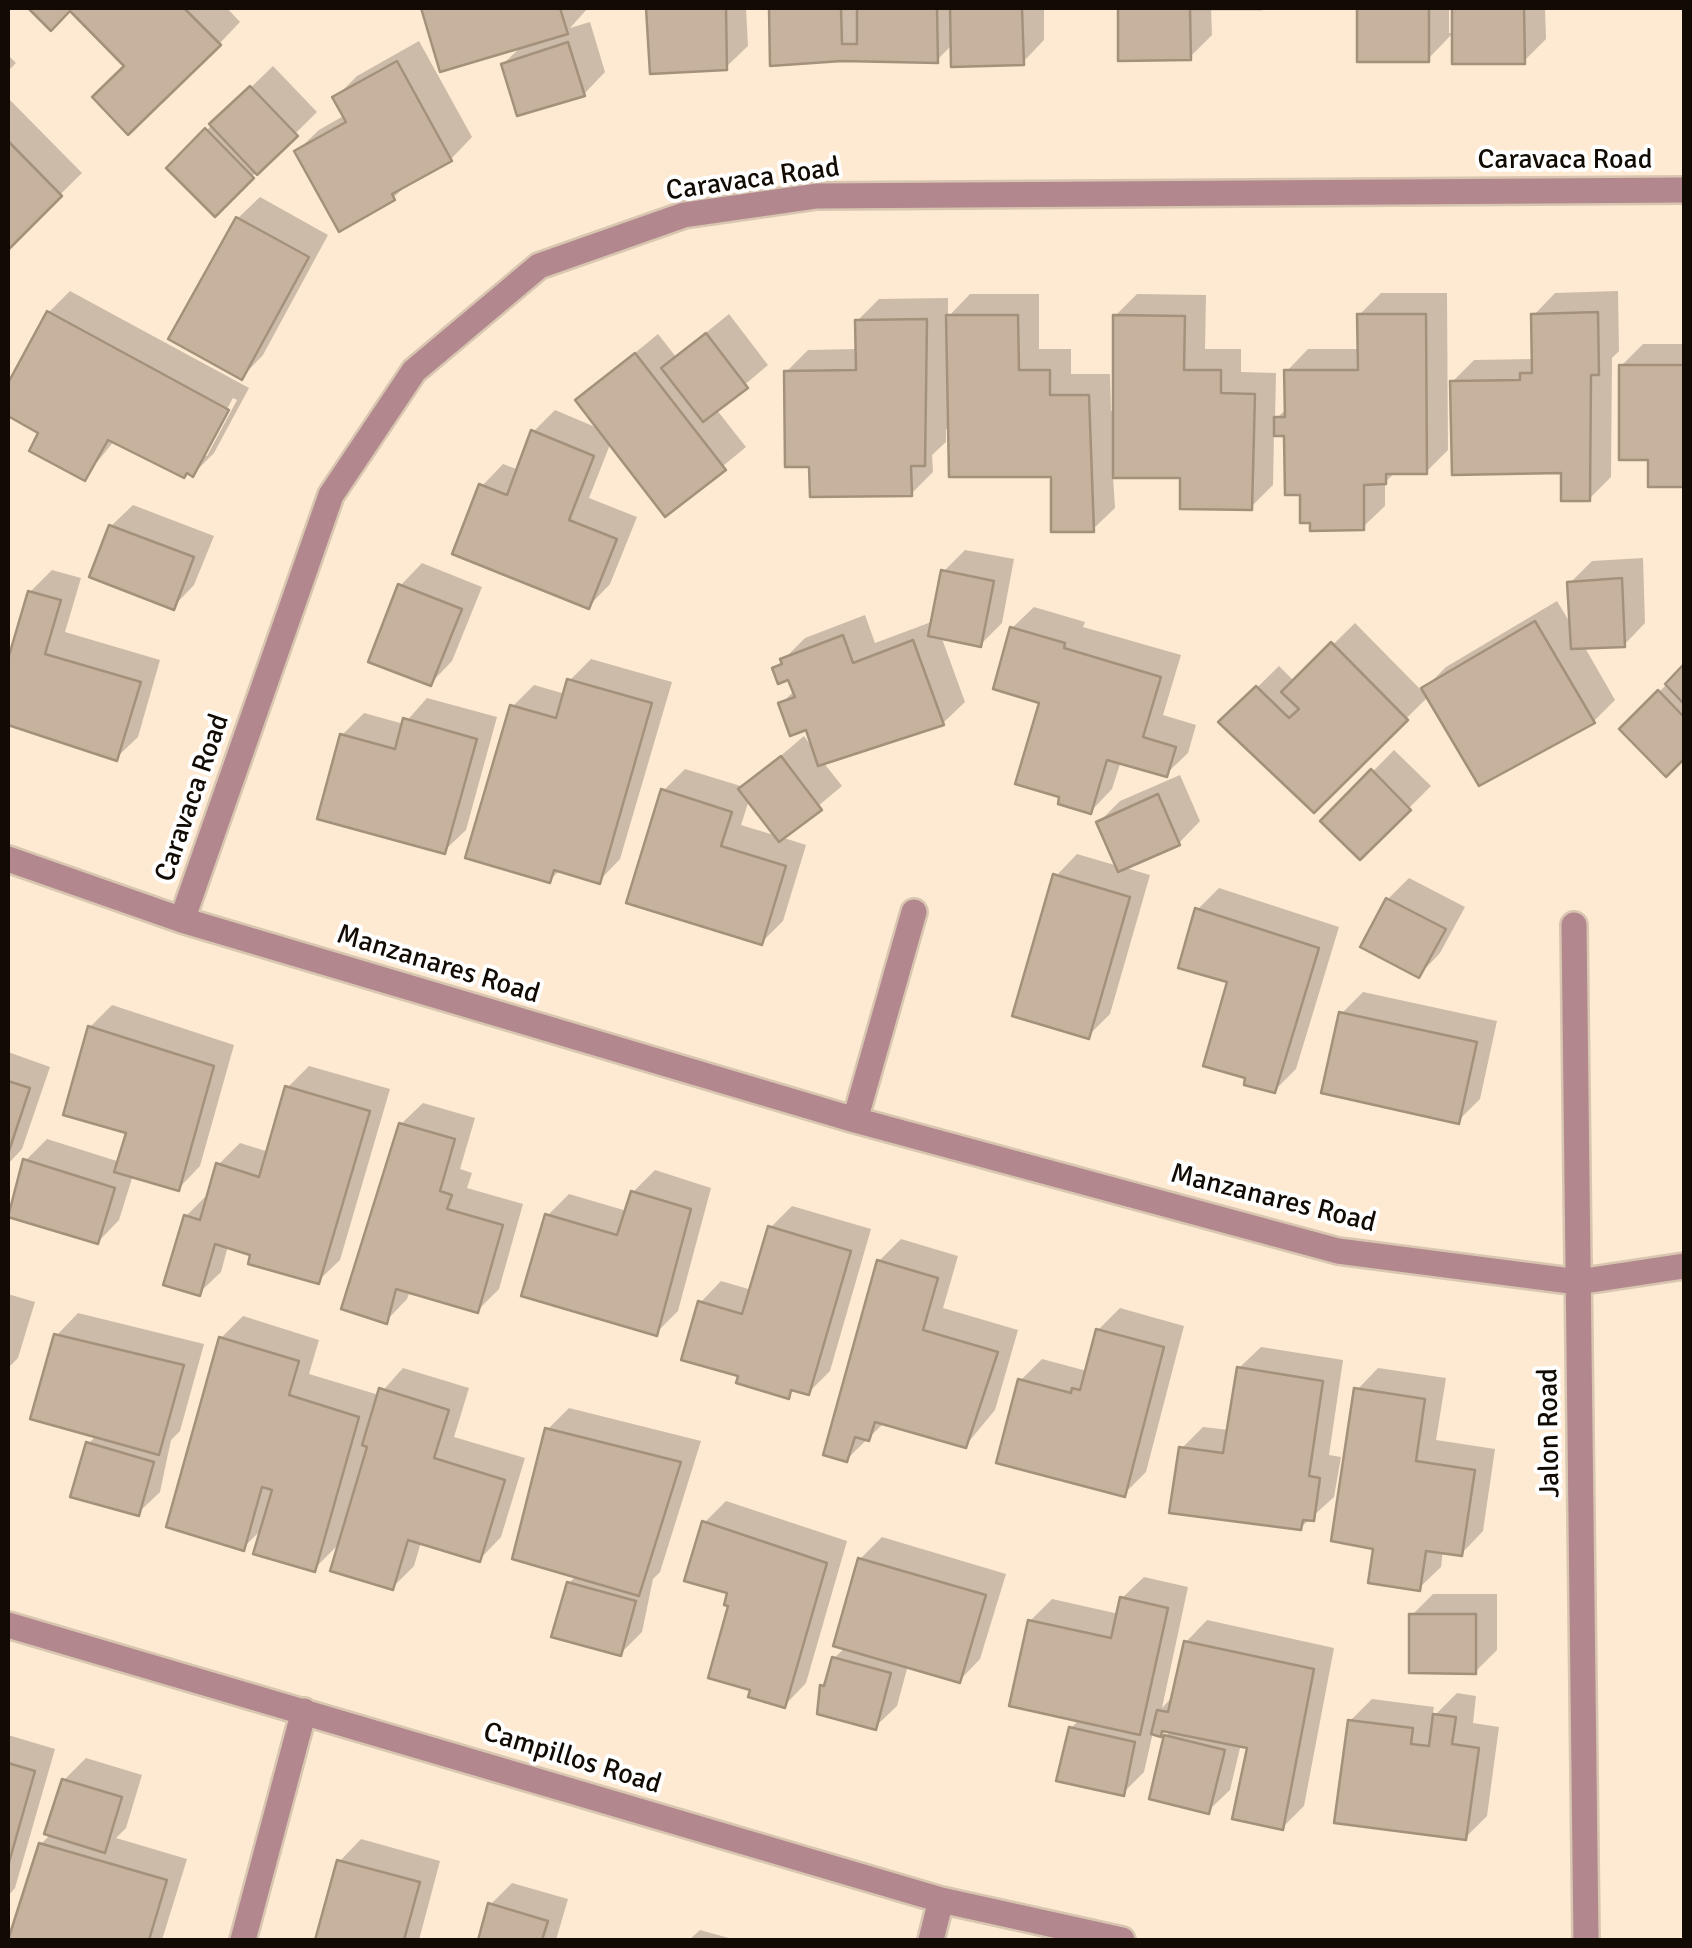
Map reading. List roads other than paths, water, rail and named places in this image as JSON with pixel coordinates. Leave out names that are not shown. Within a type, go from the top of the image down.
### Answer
[{"type":"street","name":"Caravaca Road","points":[[182,920],[331,495],[414,371],[540,266],[684,214],[817,196],[1684,190]]},
{"type":"street","name":"Manzanares Road","points":[[8,858],[182,920],[855,1120],[1338,1250],[1578,1282],[1684,1266]]},
{"type":"street","points":[[855,1120],[914,912]]},
{"type":"street","name":"Jalon Road","points":[[1574,925],[1586,1940]]},
{"type":"street","name":"Campillos Road","points":[[8,1625],[941,1900],[1122,1940]]},
{"type":"street","points":[[243,1940],[304,1711]]},
{"type":"street","points":[[931,1940],[941,1900]]}]
